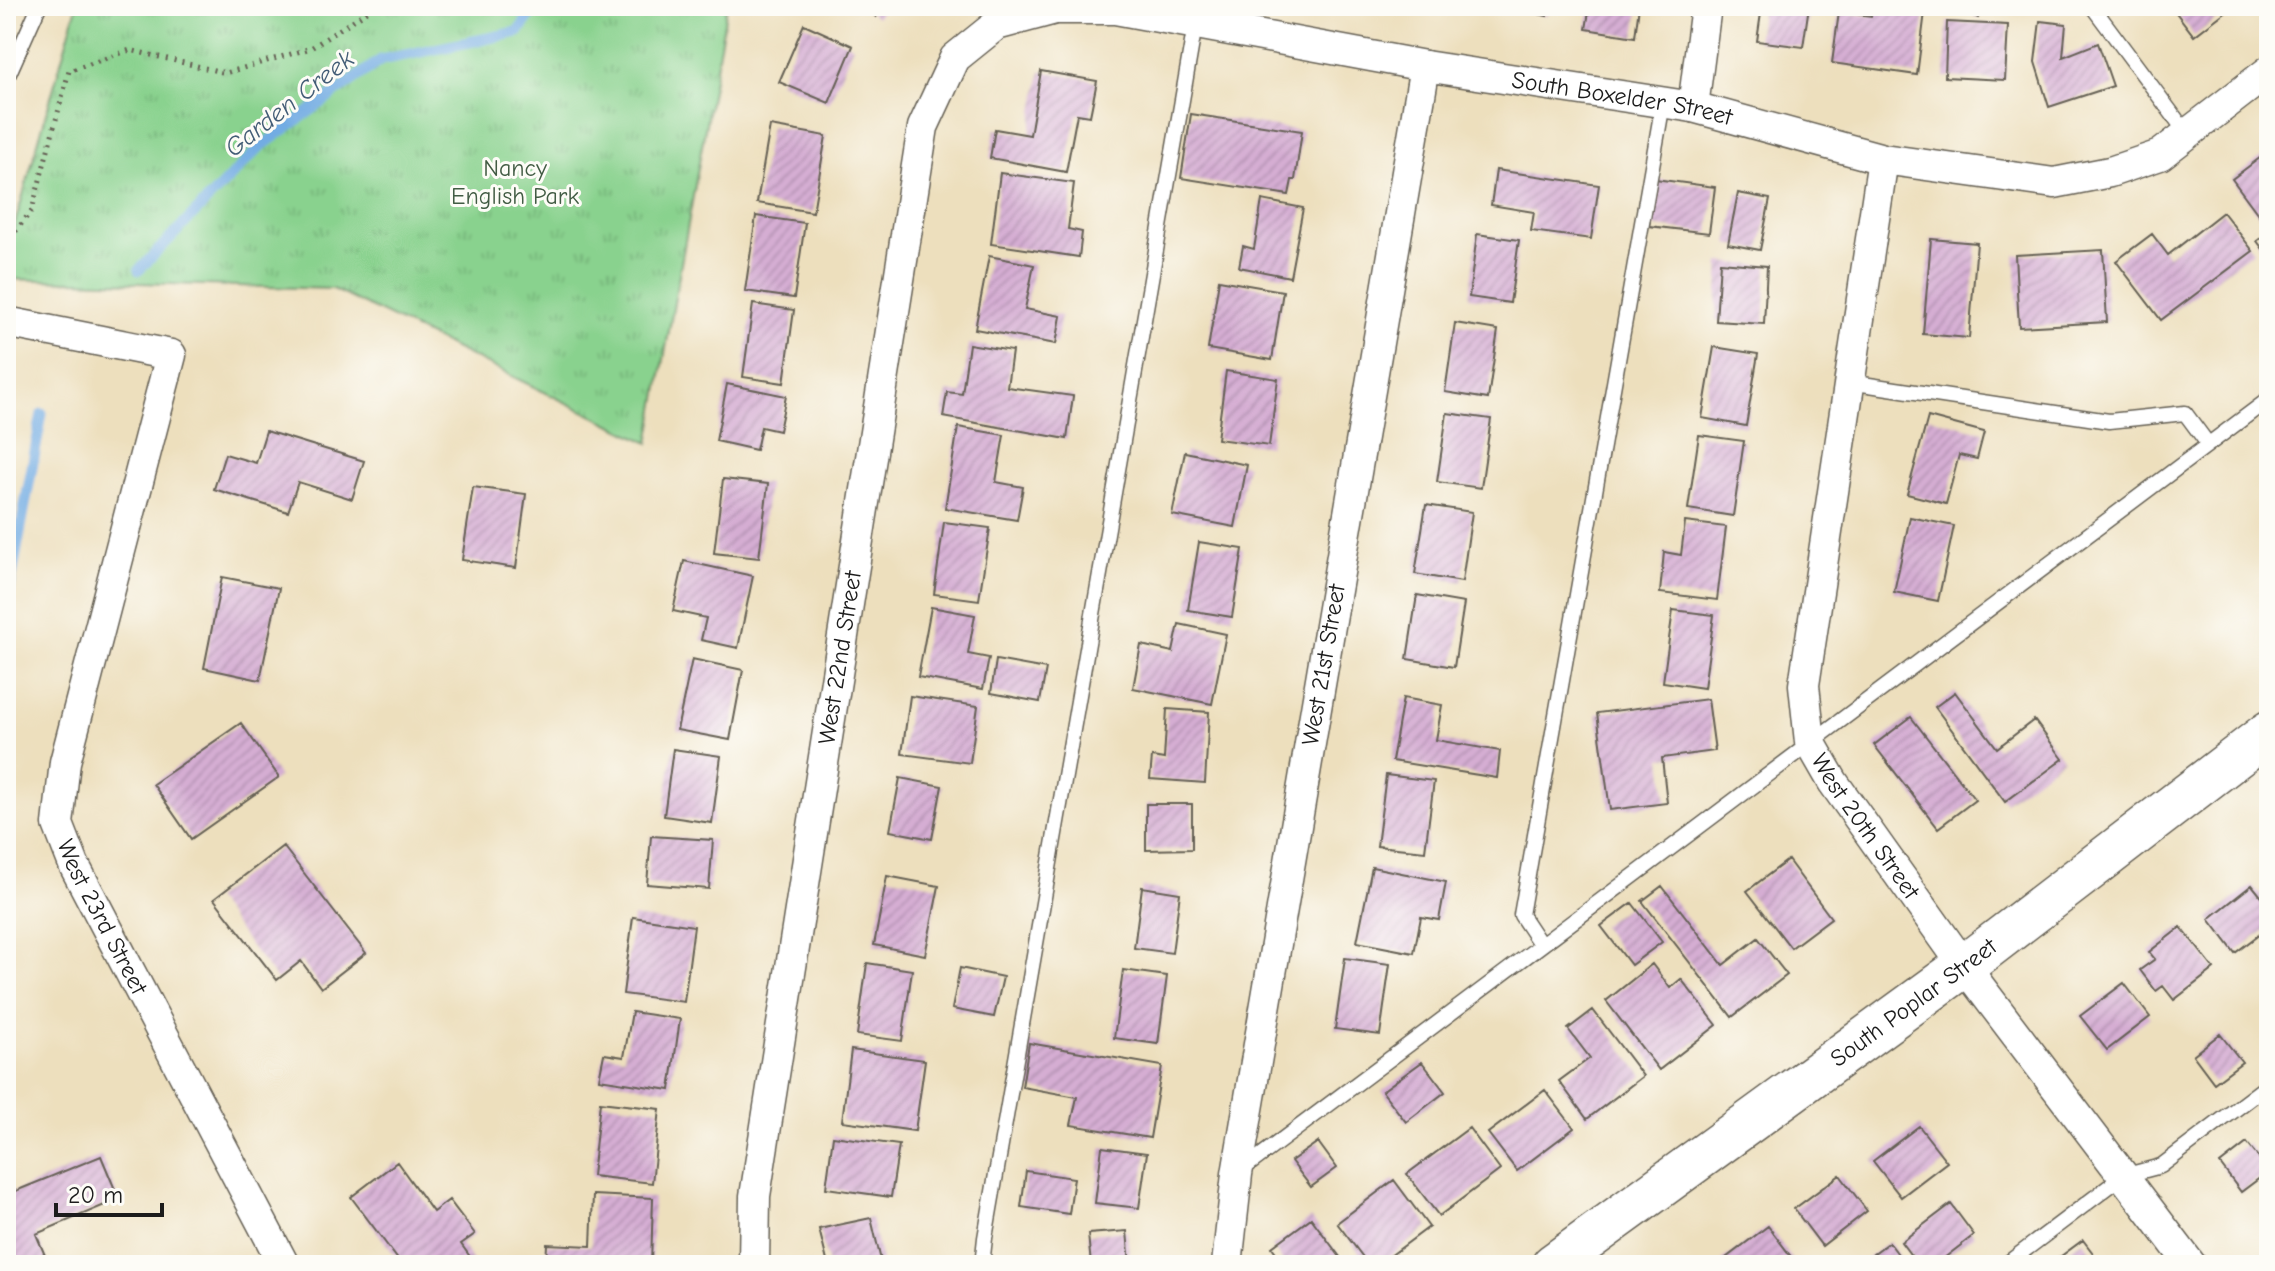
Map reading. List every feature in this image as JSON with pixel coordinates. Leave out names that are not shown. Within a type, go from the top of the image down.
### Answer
[{"type":"main road","name":"South Poplar Street","points":[[1553,1265],[1964,966],[2269,732]]},
{"type":"street","points":[[1693,107],[1706,6]]},
{"type":"street","name":"South Boxelder Street","points":[[955,58],[996,25],[1055,9],[1115,9],[1425,66],[1693,107],[1883,159],[2054,183],[2110,172],[2160,155],[2269,71]]},
{"type":"street","name":"West 22nd Street","points":[[754,1265],[755,1196],[923,127],[955,58]]},
{"type":"street","name":"West 21st Street","points":[[1227,1265],[1237,1174],[1425,66]]},
{"type":"street","name":"West 20th Street","points":[[1883,159],[1804,685],[1810,742],[1833,782],[1964,966],[2191,1265]]},
{"type":"street","name":"West 23rd Street","points":[[6,322],[171,355],[65,762],[58,824],[74,865],[284,1265]]},
{"type":"lane","points":[[6,80],[39,6]]},
{"type":"lane","points":[[2092,6],[2188,135]]},
{"type":"lane","points":[[982,1265],[1195,25]]},
{"type":"lane","points":[[1541,945],[1521,915],[1663,103]]},
{"type":"lane","points":[[1849,382],[2109,421],[2185,413],[2208,444]]},
{"type":"lane","points":[[1237,1174],[2269,399]]},
{"type":"lane","points":[[2005,1265],[2123,1176],[2161,1166],[2269,1084]]},
{"type":"path","points":[[6,244],[32,210],[69,71],[130,50],[226,73],[311,48],[375,6]]},
{"type":"green space","name":"Nancy English Park","points":[[77,6],[727,6],[649,443],[333,289],[6,279],[6,255]]},
{"type":"building","points":[[864,6],[886,6],[876,17]]},
{"type":"building","points":[[1504,6],[1549,6],[1547,16]]},
{"type":"building","points":[[1590,6],[1639,6],[1635,37],[1586,29]]},
{"type":"building","points":[[1762,6],[1809,6],[1803,47],[1757,41]]},
{"type":"building","points":[[1873,6],[1925,12],[1917,75],[1832,63],[1839,12],[1871,16]]},
{"type":"building","points":[[1956,6],[1985,6],[1978,18]]},
{"type":"building","points":[[2171,6],[2233,6],[2194,36]]},
{"type":"building","points":[[2040,21],[2066,24],[2063,57],[2098,43],[2113,86],[2049,107],[2035,62]]},
{"type":"building","points":[[1947,22],[2008,25],[2005,80],[1945,77]]},
{"type":"building","points":[[804,24],[853,46],[829,103],[779,82]]},
{"type":"building","points":[[1041,71],[1097,81],[1090,116],[1077,114],[1066,172],[990,158],[995,129],[1030,135]]},
{"type":"building","points":[[1191,114],[1302,131],[1295,180],[1292,180],[1289,195],[1181,178]]},
{"type":"building","points":[[770,126],[826,136],[813,212],[757,203]]},
{"type":"building","points":[[2269,151],[2269,229],[2232,179]]},
{"type":"building","points":[[1496,170],[1599,185],[1591,239],[1531,231],[1534,212],[1491,205]]},
{"type":"building","points":[[1000,173],[1074,183],[1068,229],[1082,232],[1079,257],[991,244]]},
{"type":"building","points":[[1655,179],[1715,187],[1709,233],[1649,226]]},
{"type":"building","points":[[1738,193],[1770,199],[1760,250],[1728,244]]},
{"type":"building","points":[[1262,200],[1303,208],[1290,277],[1239,267],[1243,246],[1254,249]]},
{"type":"building","points":[[2223,212],[2253,251],[2161,320],[2116,261],[2152,234],[2168,255]]},
{"type":"building","points":[[756,216],[805,223],[794,298],[745,291]]},
{"type":"building","points":[[2269,232],[2269,257],[2257,241]]},
{"type":"building","points":[[1477,234],[1519,240],[1510,303],[1469,297]]},
{"type":"building","points":[[1931,239],[1977,243],[1969,338],[1923,334]]},
{"type":"building","points":[[2103,250],[2107,322],[2019,327],[2015,255]]},
{"type":"building","points":[[989,256],[1034,265],[1025,309],[1061,316],[1056,344],[975,329]]},
{"type":"building","points":[[1720,262],[1767,266],[1764,324],[1716,321]]},
{"type":"building","points":[[1219,280],[1283,291],[1272,360],[1208,349]]},
{"type":"building","points":[[753,304],[794,310],[784,383],[743,377]]},
{"type":"building","points":[[1455,323],[1498,330],[1488,399],[1445,392]]},
{"type":"building","points":[[969,344],[1012,351],[1007,387],[1073,396],[1067,439],[943,417],[947,392],[962,394]]},
{"type":"building","points":[[1714,347],[1758,354],[1746,426],[1702,418]]},
{"type":"building","points":[[1226,371],[1278,379],[1269,446],[1217,439]]},
{"type":"building","points":[[727,384],[786,396],[779,431],[761,427],[756,450],[716,441]]},
{"type":"building","points":[[1447,413],[1491,419],[1481,488],[1437,482]]},
{"type":"building","points":[[1928,417],[1984,432],[1977,459],[1959,455],[1946,504],[1907,494]]},
{"type":"building","points":[[958,427],[1004,435],[996,482],[1023,487],[1017,520],[945,508]]},
{"type":"building","points":[[266,431],[364,461],[352,499],[298,482],[288,512],[214,489],[225,454],[256,463]]},
{"type":"building","points":[[1699,435],[1744,441],[1733,516],[1688,509]]},
{"type":"building","points":[[1185,452],[1247,465],[1235,527],[1172,515]]},
{"type":"building","points":[[723,479],[768,484],[759,558],[714,553]]},
{"type":"building","points":[[473,487],[526,494],[516,568],[462,560]]},
{"type":"building","points":[[1426,505],[1472,512],[1462,582],[1415,574]]},
{"type":"building","points":[[1910,517],[1954,526],[1938,601],[1894,592]]},
{"type":"building","points":[[944,522],[990,528],[979,600],[934,594]]},
{"type":"building","points":[[1685,522],[1726,527],[1717,600],[1660,593],[1664,552],[1681,555]]},
{"type":"building","points":[[1199,542],[1243,549],[1232,617],[1188,610]]},
{"type":"building","points":[[684,561],[753,576],[738,648],[701,640],[706,618],[673,611]]},
{"type":"building","points":[[222,577],[279,588],[260,680],[204,668]]},
{"type":"building","points":[[1417,595],[1464,603],[1454,667],[1407,659]]},
{"type":"building","points":[[931,607],[975,615],[968,654],[989,658],[983,689],[918,677]]},
{"type":"building","points":[[1673,610],[1714,615],[1704,688],[1663,682]]},
{"type":"building","points":[[1179,624],[1226,634],[1212,704],[1133,688],[1141,645],[1173,652]]},
{"type":"building","points":[[692,659],[743,670],[730,740],[677,730]]},
{"type":"building","points":[[996,660],[1046,669],[1040,702],[991,693]]},
{"type":"building","points":[[1955,692],[1997,748],[2034,720],[2063,759],[2005,802],[1935,707]]},
{"type":"building","points":[[910,696],[978,706],[970,763],[902,754]]},
{"type":"building","points":[[1403,698],[1442,705],[1436,740],[1500,751],[1497,778],[1392,761]]},
{"type":"building","points":[[1708,699],[1715,751],[1662,758],[1667,803],[1610,810],[1597,713]]},
{"type":"building","points":[[1167,709],[1209,712],[1205,783],[1150,779],[1152,757],[1164,759]]},
{"type":"building","points":[[1911,717],[1975,800],[1938,828],[1874,745]]},
{"type":"building","points":[[241,723],[279,777],[191,839],[153,784]]},
{"type":"building","points":[[673,749],[721,756],[712,823],[664,816]]},
{"type":"building","points":[[1386,775],[1434,781],[1425,851],[1377,846]]},
{"type":"building","points":[[900,778],[942,786],[932,839],[890,831]]},
{"type":"building","points":[[1146,804],[1192,804],[1192,849],[1146,850]]},
{"type":"building","points":[[651,836],[713,840],[709,889],[647,884]]},
{"type":"building","points":[[283,846],[366,953],[321,988],[301,961],[277,980],[214,899]]},
{"type":"building","points":[[1788,860],[1831,918],[1791,948],[1747,891]]},
{"type":"building","points":[[1372,867],[1446,882],[1439,920],[1421,917],[1414,953],[1357,942]]},
{"type":"building","points":[[887,876],[939,886],[925,955],[874,945]]},
{"type":"building","points":[[2252,885],[2269,906],[2269,927],[2235,953],[2209,919]]},
{"type":"building","points":[[1662,886],[1723,965],[1758,938],[1787,975],[1732,1017],[1642,901]]},
{"type":"building","points":[[1142,887],[1180,893],[1172,953],[1134,948]]},
{"type":"building","points":[[1632,903],[1662,942],[1631,965],[1601,926]]},
{"type":"building","points":[[633,917],[694,926],[684,1002],[623,994]]},
{"type":"building","points":[[2181,927],[2214,969],[2174,1000],[2163,986],[2156,991],[2140,970],[2155,959],[2149,952]]},
{"type":"building","points":[[1345,958],[1390,964],[1380,1035],[1335,1029]]},
{"type":"building","points":[[867,963],[912,970],[902,1041],[857,1035]]},
{"type":"building","points":[[1652,964],[1670,988],[1681,979],[1717,1025],[1659,1070],[1606,1001]]},
{"type":"building","points":[[960,968],[1003,977],[994,1017],[952,1009]]},
{"type":"building","points":[[1123,970],[1167,976],[1158,1044],[1114,1038]]},
{"type":"building","points":[[2124,983],[2150,1017],[2107,1050],[2080,1016]]},
{"type":"building","points":[[1593,1010],[1643,1076],[1587,1119],[1559,1081],[1590,1058],[1568,1029]]},
{"type":"building","points":[[632,1012],[680,1019],[670,1090],[599,1079],[604,1054],[624,1057]]},
{"type":"building","points":[[2220,1034],[2242,1062],[2214,1083],[2193,1055]]},
{"type":"building","points":[[1029,1043],[1162,1066],[1150,1138],[1071,1125],[1077,1097],[1022,1087]]},
{"type":"building","points":[[851,1050],[925,1060],[915,1131],[842,1121]]},
{"type":"building","points":[[1422,1062],[1445,1092],[1406,1122],[1382,1091]]},
{"type":"building","points":[[1545,1090],[1574,1128],[1517,1171],[1488,1133]]},
{"type":"building","points":[[600,1102],[660,1109],[652,1183],[592,1176]]},
{"type":"building","points":[[1919,1126],[1947,1162],[1901,1197],[1873,1161]]},
{"type":"building","points":[[1469,1128],[1500,1170],[1439,1216],[1407,1174]]},
{"type":"building","points":[[833,1136],[899,1145],[891,1197],[826,1188]]},
{"type":"building","points":[[1318,1142],[1337,1168],[1311,1187],[1291,1161]]},
{"type":"building","points":[[2247,1143],[2269,1171],[2241,1192],[2220,1164]]},
{"type":"building","points":[[1102,1147],[1147,1153],[1139,1208],[1095,1203]]},
{"type":"building","points":[[101,1156],[119,1199],[36,1234],[49,1265],[6,1265],[6,1195]]},
{"type":"building","points":[[397,1162],[433,1212],[449,1200],[475,1234],[461,1244],[476,1265],[402,1265],[351,1197]]},
{"type":"building","points":[[1026,1171],[1074,1178],[1069,1214],[1021,1207]]},
{"type":"building","points":[[1840,1175],[1867,1211],[1822,1246],[1794,1209]]},
{"type":"building","points":[[1394,1180],[1429,1227],[1378,1265],[1369,1265],[1337,1223]]},
{"type":"building","points":[[593,1195],[653,1198],[651,1265],[546,1265],[547,1244],[591,1246]]},
{"type":"building","points":[[1951,1204],[1974,1235],[1935,1265],[1918,1265],[1901,1242]]},
{"type":"building","points":[[871,1218],[882,1265],[828,1265],[819,1229]]},
{"type":"building","points":[[1311,1218],[1346,1265],[1285,1265],[1272,1247]]},
{"type":"building","points":[[1768,1226],[1795,1262],[1792,1265],[1725,1265],[1722,1261]]},
{"type":"building","points":[[1127,1231],[1130,1265],[1091,1265],[1088,1234]]},
{"type":"building","points":[[2083,1240],[2102,1265],[2049,1265]]},
{"type":"building","points":[[1889,1242],[1906,1265],[1861,1263]]},
{"type":"waterway","name":"Garden Creek","points":[[139,270],[260,147],[381,60],[518,32],[537,6]]},
{"type":"waterway","name":"Garden Creek","points":[[6,607],[42,414]]}]
